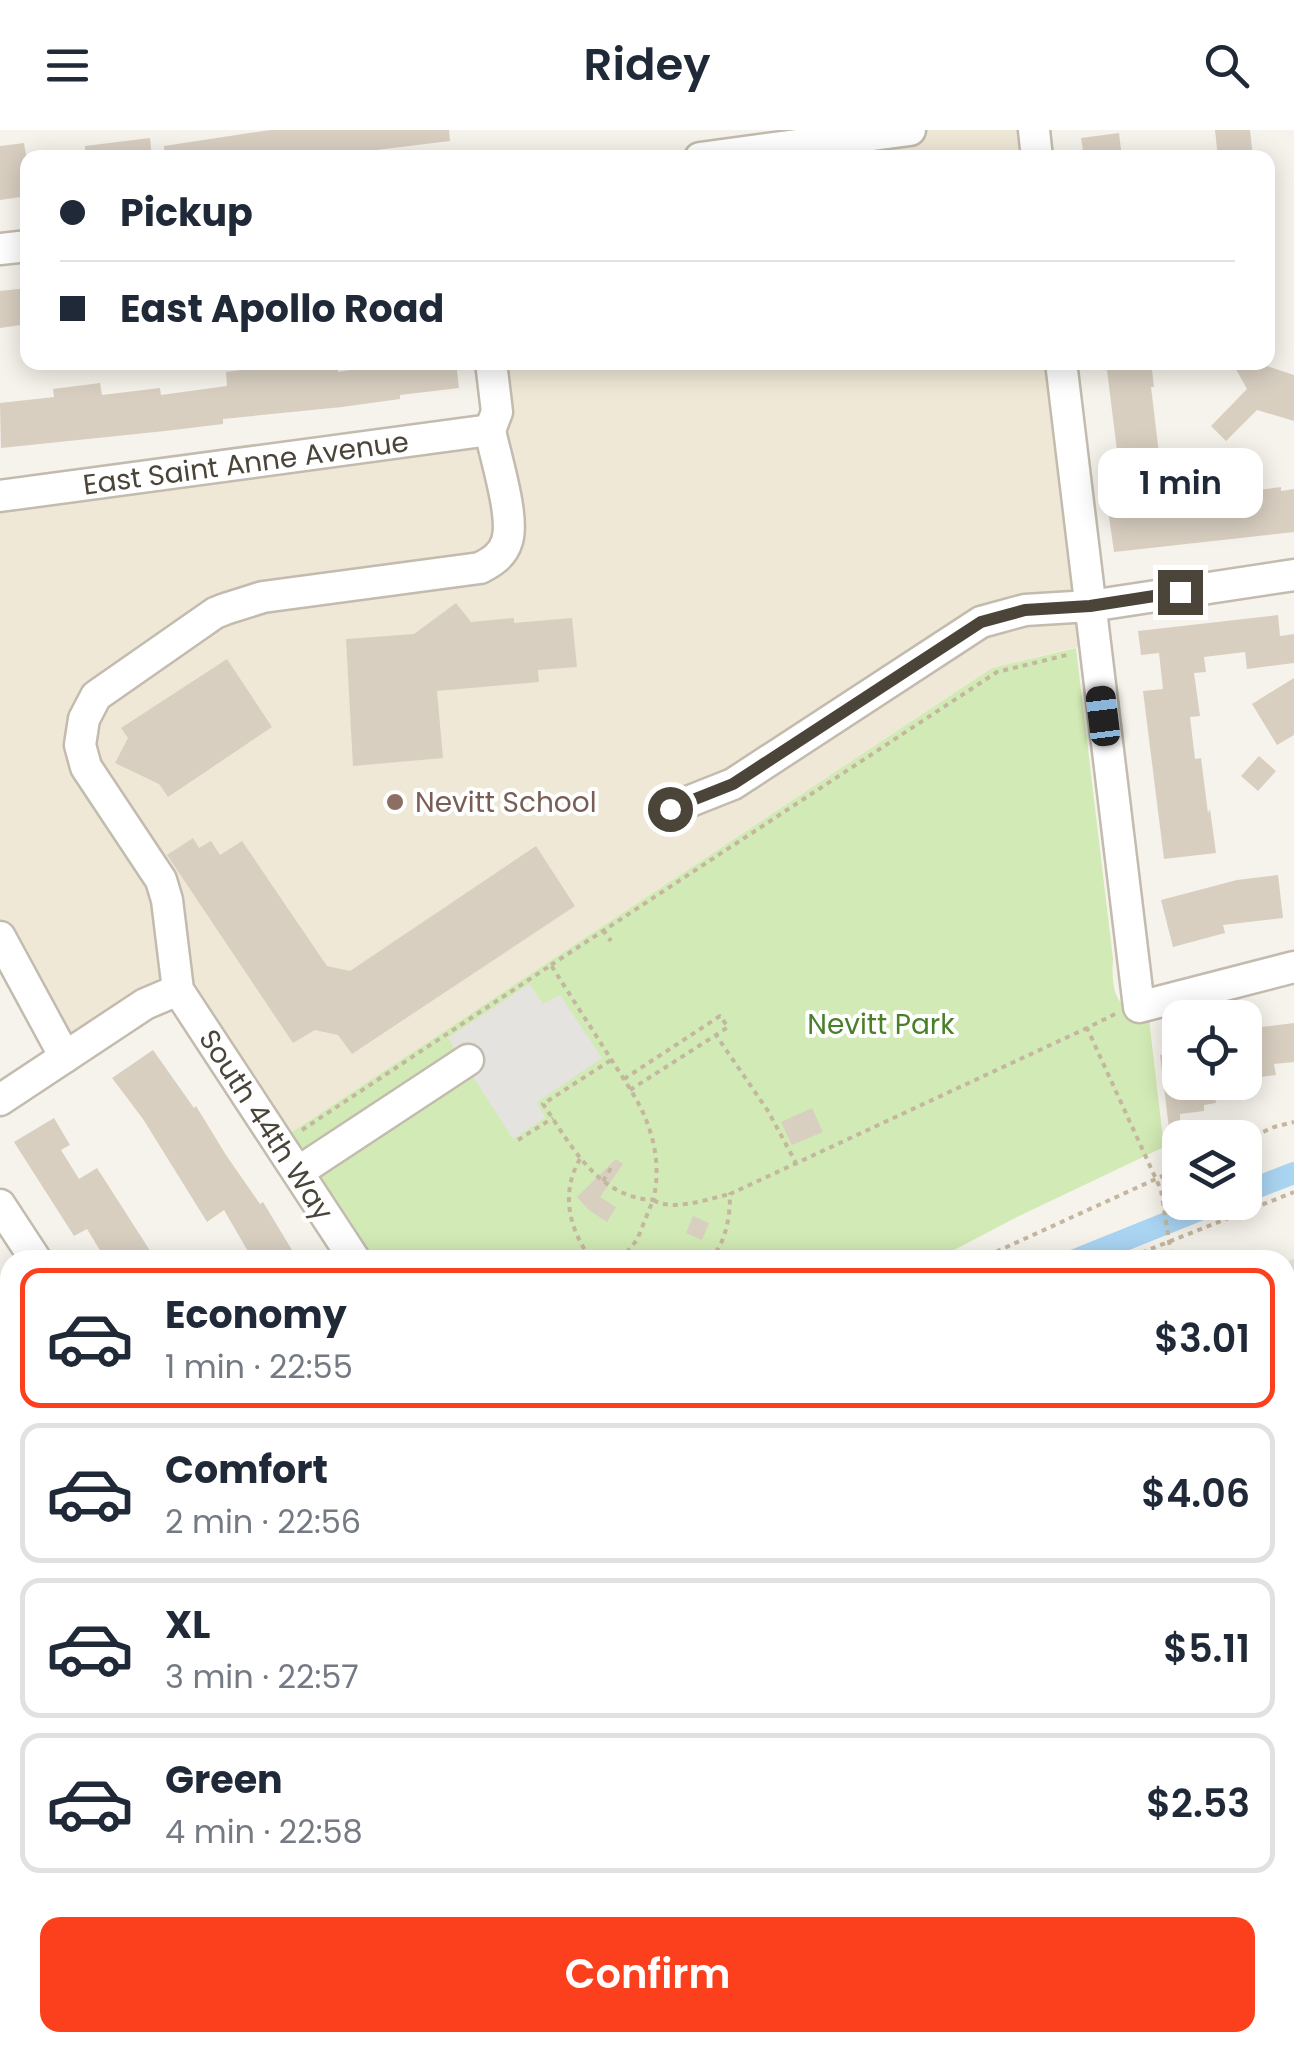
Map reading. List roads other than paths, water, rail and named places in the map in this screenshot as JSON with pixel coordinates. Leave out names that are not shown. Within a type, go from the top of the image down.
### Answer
[{"type":"street","points":[[742,150],[816,136],[910,130]]},
{"type":"street","points":[[0,1100],[145,1004],[178,990],[162,880],[86,767],[80,745],[84,719],[96,696],[225,609],[263,597],[480,568],[496,560],[509,529],[490,430],[497,412],[492,370]]},
{"type":"street","points":[[1062,370],[1130,1009],[1294,967]]},
{"type":"street","name":"East Saint Anne Avenue","points":[[0,496],[490,430]]},
{"type":"street","points":[[670,809],[733,784],[981,622],[1025,610],[1090,606],[1294,575]]},
{"type":"street","points":[[0,937],[65,1057]]},
{"type":"street","name":"South 44th Way","points":[[178,990],[349,1250]]},
{"type":"street","points":[[298,1172],[468,1060]]},
{"type":"street","points":[[0,1205],[29,1250]]},
{"type":"waterway","points":[[1262,1185],[1294,1173]]},
{"type":"waterway","points":[[1100,1250],[1174,1220]]},
{"type":"place","name":"Nevitt School","points":[[395,802]]},
{"type":"park label","name":"Nevitt Park","points":[[881,1024]]}]
